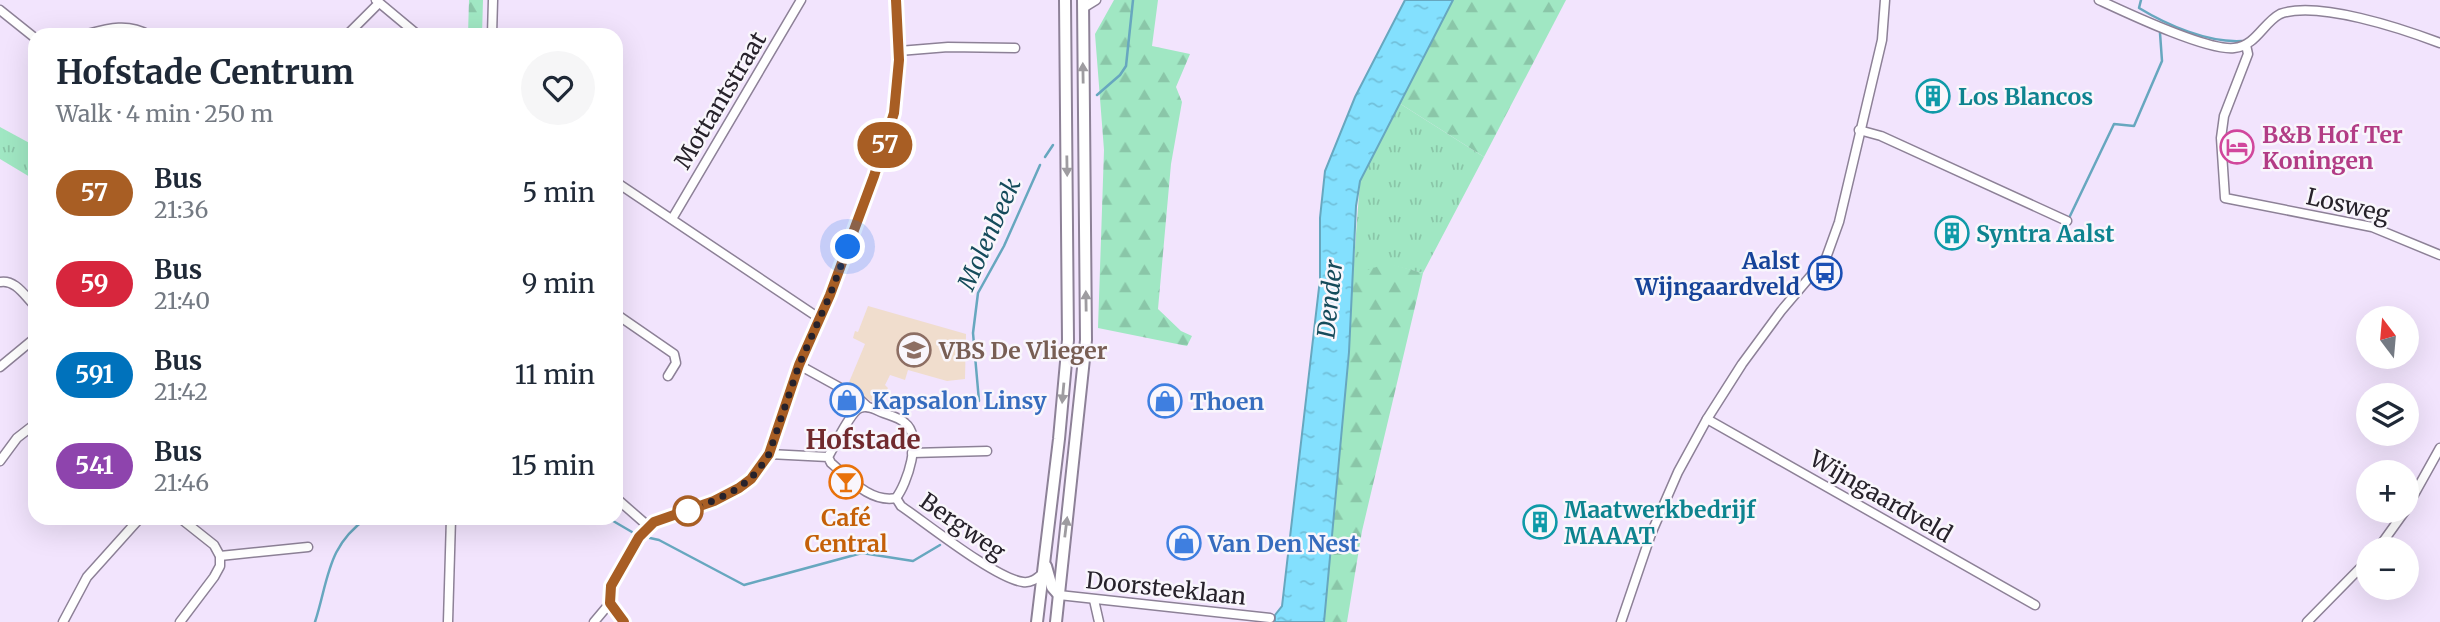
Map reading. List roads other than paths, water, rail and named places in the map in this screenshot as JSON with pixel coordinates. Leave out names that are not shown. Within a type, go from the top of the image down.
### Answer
[{"type":"main road","points":[[1037,618],[1068,340],[1065,0]]},
{"type":"main road","points":[[1056,622],[1086,340],[1083,4]]},
{"type":"main road","points":[[1045,562],[1052,587],[1059,595]]},
{"type":"main road","points":[[1037,618],[1042,600],[1059,595]]},
{"type":"street","points":[[492,28],[493,0]]},
{"type":"street","name":"Mottantstraat","points":[[672,219],[801,0]]},
{"type":"street","points":[[594,622],[610,603],[614,578],[634,543],[648,526],[714,501],[739,488],[751,479],[769,454],[799,365],[830,295],[883,152],[894,113],[899,51],[895,0]]},
{"type":"street","points":[[1083,4],[1096,0]]},
{"type":"street","points":[[1620,622],[1651,534],[1678,472],[1707,419],[1742,364],[1781,311],[1826,258],[1839,222],[1882,40],[1885,0]]},
{"type":"street","points":[[2099,0],[2196,40],[2231,49],[2246,45],[2277,16],[2297,9],[2342,13],[2440,43]]},
{"type":"street","points":[[353,28],[378,1],[410,28]]},
{"type":"street","points":[[0,10],[28,32]]},
{"type":"street","points":[[111,28],[133,28]]},
{"type":"street","name":"Losweg","points":[[2246,45],[2248,54],[2224,116],[2221,138],[2225,198],[2372,227],[2440,255]]},
{"type":"street","points":[[899,51],[948,47],[1015,48]]},
{"type":"street","points":[[1860,130],[1881,136],[2067,221]]},
{"type":"street","points":[[623,189],[819,318]]},
{"type":"street","points":[[0,282],[13,283],[28,299]]},
{"type":"street","points":[[623,319],[674,354],[676,363],[668,376]]},
{"type":"street","points":[[0,367],[28,344]]},
{"type":"street","points":[[799,365],[856,397],[868,407],[905,422],[910,428],[912,453],[898,502],[868,493],[831,463],[828,457]]},
{"type":"street","points":[[828,457],[853,414],[861,407],[868,407]]},
{"type":"street","name":"Wijngaardveld","points":[[1707,419],[2035,605]]},
{"type":"street","points":[[0,461],[17,438],[28,429]]},
{"type":"street","points":[[2419,486],[2440,448]]},
{"type":"street","points":[[912,453],[987,451]]},
{"type":"street","points":[[769,454],[828,457]]},
{"type":"street","name":"Bergweg","points":[[898,502],[1004,577],[1024,583],[1034,581],[1042,574]]},
{"type":"street","points":[[623,504],[648,526]]},
{"type":"street","points":[[63,622],[87,577],[134,525]]},
{"type":"street","points":[[185,620],[220,566],[220,556],[214,545],[189,525]]},
{"type":"street","points":[[448,622],[451,525]]},
{"type":"street","points":[[220,556],[308,547]]},
{"type":"street","points":[[2307,622],[2356,572]]},
{"type":"street","name":"Doorsteeklaan","points":[[1059,595],[1270,618]]},
{"type":"street","points":[[1094,600],[1099,622]]},
{"type":"street","points":[[610,603],[624,622]]},
{"type":"water","name":"Dender","points":[[1405,0],[1453,0],[1360,181],[1356,206],[1349,352],[1324,622],[1275,622],[1275,615],[1282,606],[1320,279],[1320,218],[1325,171],[1355,97]]},
{"type":"waterway","points":[[1097,95],[1120,75],[1126,66],[1133,0]]},
{"type":"waterway","points":[[2141,0],[2139,8],[2162,21],[2202,36],[2242,41]]},
{"type":"waterway","points":[[2070,216],[2114,124],[2134,126],[2162,61],[2160,33]]},
{"type":"waterway","name":"Molenbeek","points":[[1045,157],[1053,145]]},
{"type":"waterway","name":"Molenbeek","points":[[979,401],[973,333],[978,293],[1004,246],[1040,165]]},
{"type":"waterway","points":[[315,622],[331,564],[344,540],[359,525]]},
{"type":"waterway","points":[[620,525],[632,532]]},
{"type":"waterway","points":[[650,538],[659,540],[744,585],[862,553],[913,561],[940,545]]},
{"type":"place","name":"Los Blancos","points":[[1933,96]]},
{"type":"place","name":"B&B Hof Ter Koningen","points":[[2237,147]]},
{"type":"place","name":"Syntra Aalst","points":[[1952,233]]},
{"type":"place","name":"Aalst Wijngaardveld","points":[[1825,273]]},
{"type":"place","name":"VBS De Vlieger","points":[[914,350]]},
{"type":"place","name":"Kapsalon Linsy","points":[[847,400]]},
{"type":"place","name":"Thoen","points":[[1165,401]]},
{"type":"place","name":"Café Central","points":[[846,482]]},
{"type":"place","name":"Maatwerkbedrijf MAAAT","points":[[1540,522]]},
{"type":"place","name":"Van Den Nest","points":[[1184,543]]},
{"type":"district","name":"Hofstade","points":[[863,439]]}]
